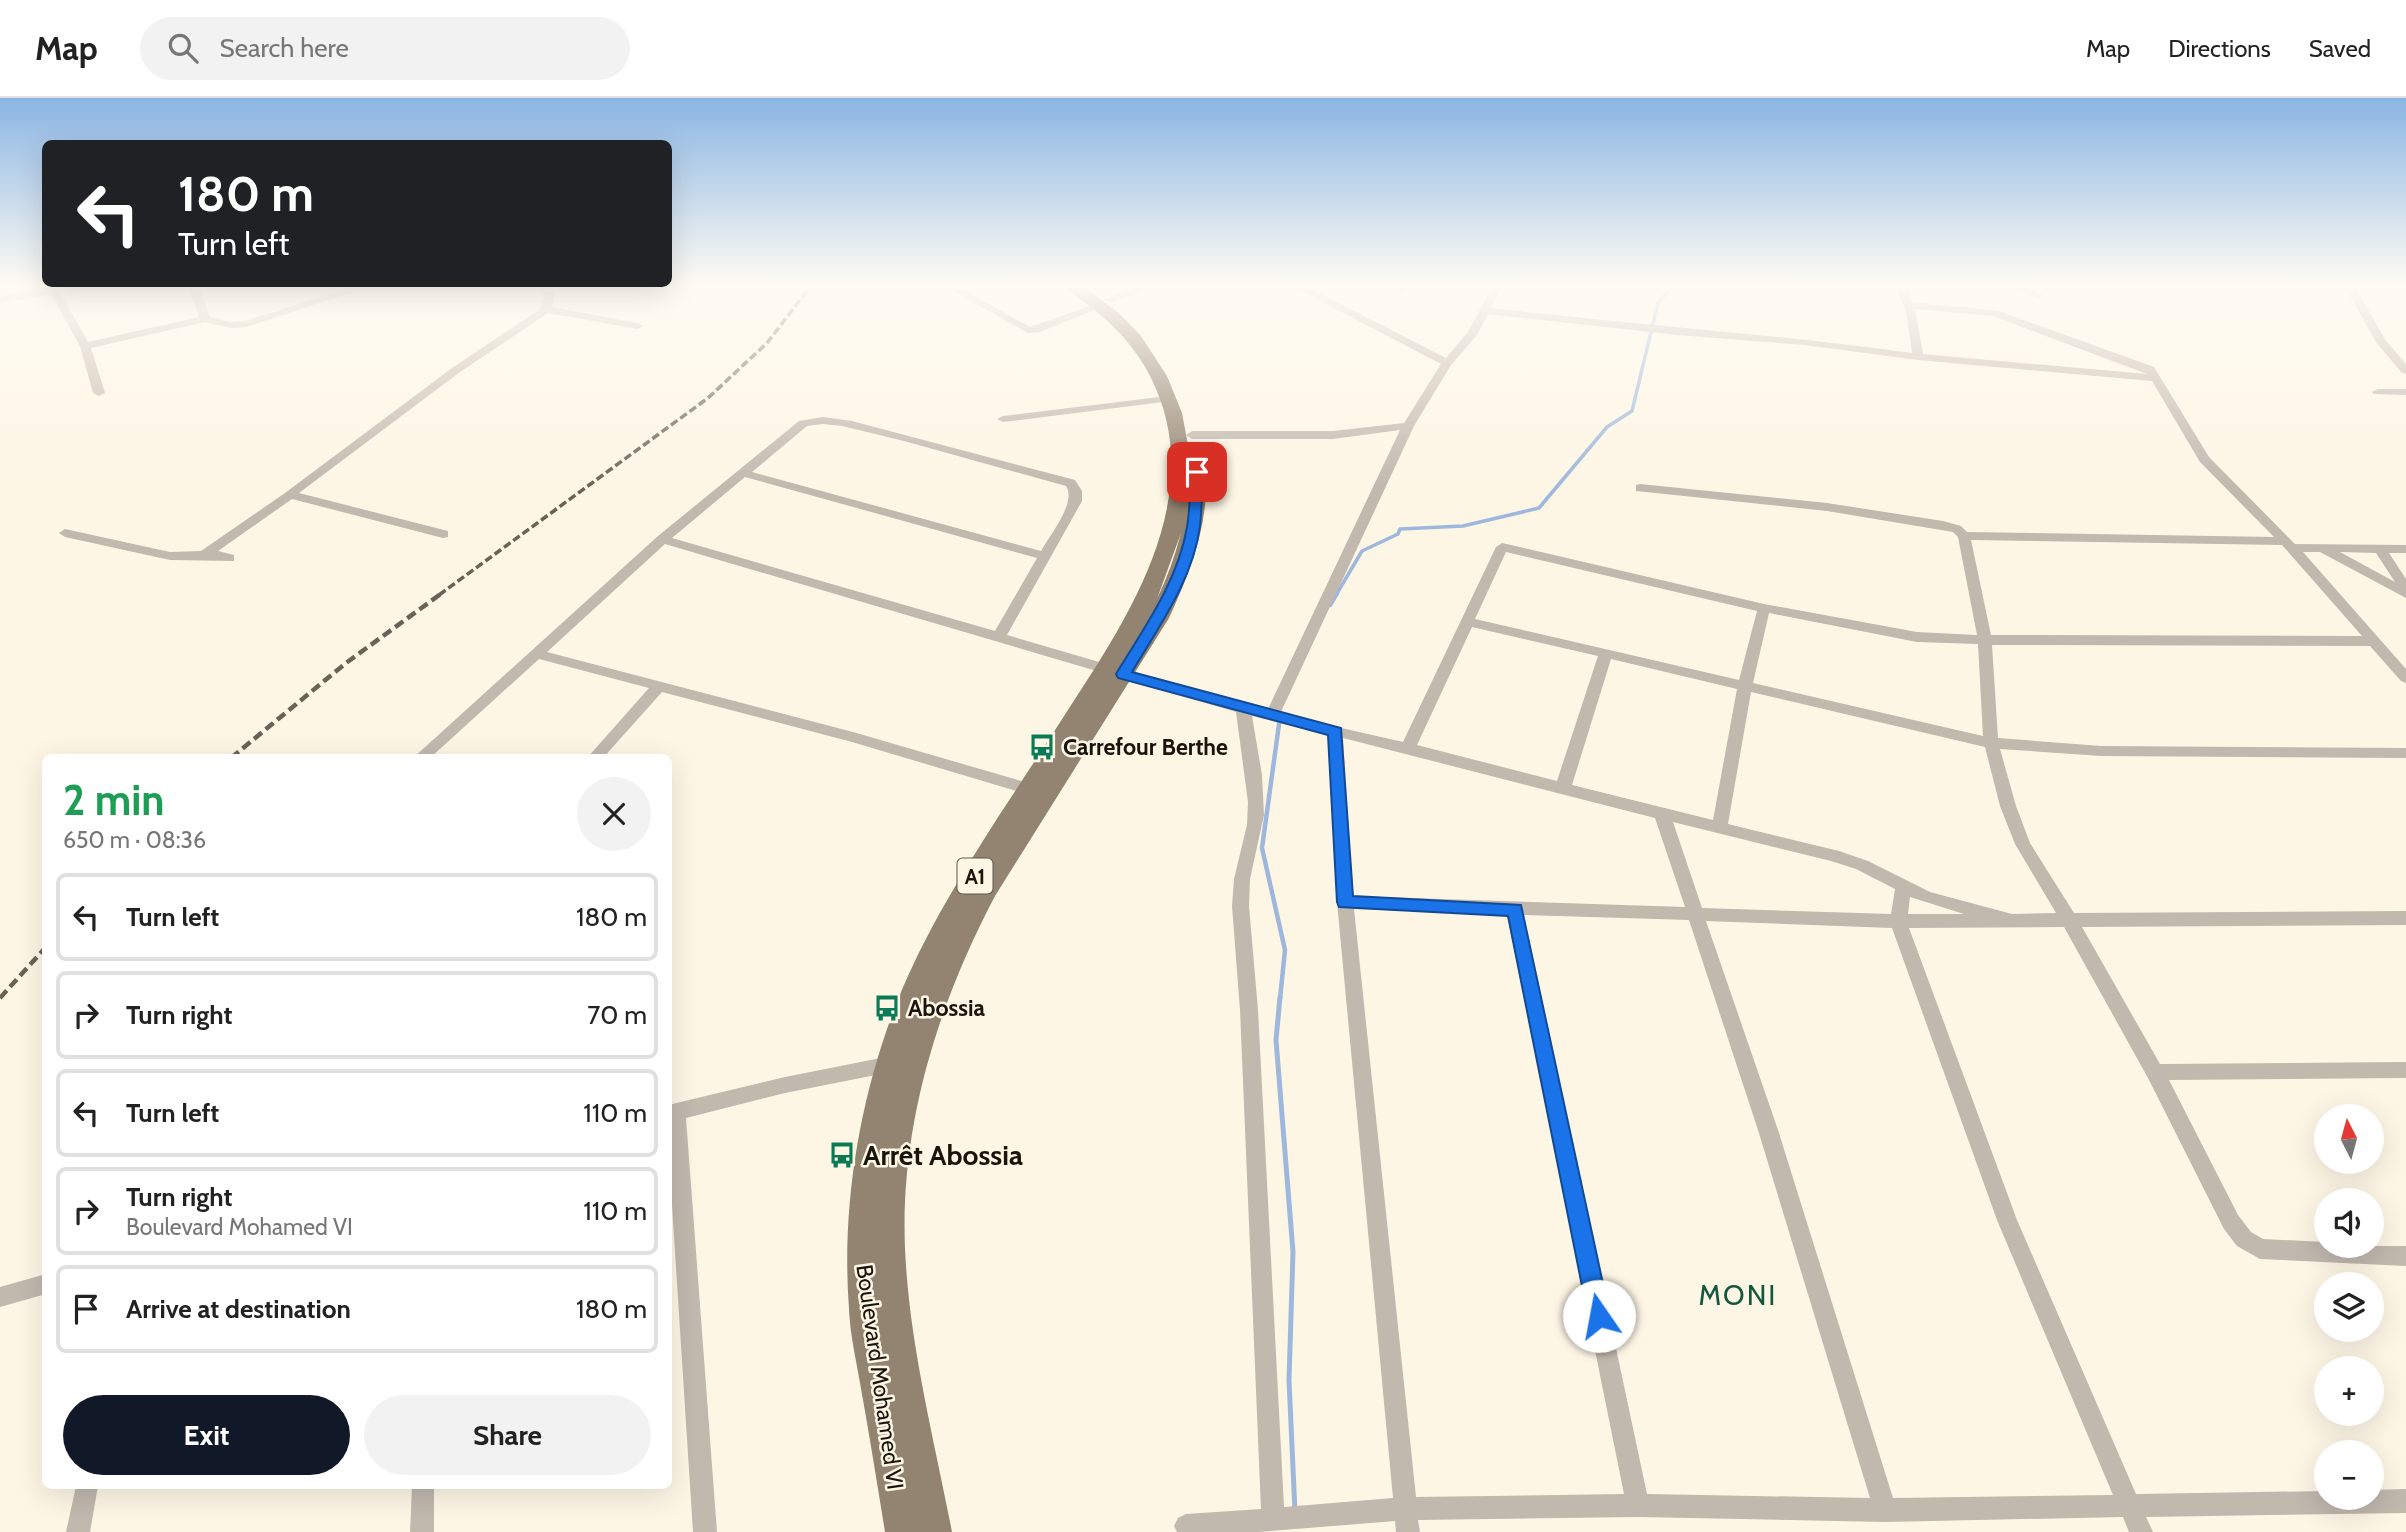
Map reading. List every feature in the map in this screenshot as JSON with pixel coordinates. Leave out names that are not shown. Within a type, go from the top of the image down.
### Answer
[{"type":"main road","name":"Boulevard Mohamed VI","points":[[934,1532],[893,1303],[889,1247],[891,1192],[901,1109],[925,1024],[948,964],[979,901],[1114,672],[1166,555],[1180,489],[1181,455],[1177,428],[1167,399],[1157,374],[1144,354]]},
{"type":"main road","name":"Boulevard Mohamed VI","points":[[904,1532],[865,1312],[862,1253],[866,1196],[878,1110],[900,1032],[927,960],[1030,789],[1168,600],[1185,558],[1194,527],[1198,490],[1192,435],[1182,400],[1158,354]]},
{"type":"street","points":[[87,354],[99,393]]},
{"type":"street","points":[[204,555],[291,495],[482,354]]},
{"type":"street","points":[[1429,354],[1447,363]]},
{"type":"street","points":[[1271,716],[1408,426],[1423,398],[1455,354]]},
{"type":"street","points":[[1895,354],[2156,378]]},
{"type":"street","points":[[2111,354],[2150,369],[2204,459],[2288,545],[2406,678]]},
{"type":"street","points":[[2391,354],[2406,371]]},
{"type":"street","points":[[2378,392],[2406,392]]},
{"type":"street","points":[[1003,419],[1167,399]]},
{"type":"street","points":[[425,754],[663,540],[803,423],[811,421],[831,421],[928,443],[1071,483],[1076,491],[1076,501],[998,638]]},
{"type":"street","points":[[1192,435],[1333,435],[1408,426]]},
{"type":"street","points":[[743,472],[1045,556]]},
{"type":"street","points":[[1640,488],[1827,507],[1943,526],[1957,529],[1964,536],[1985,640],[1991,743],[2008,806],[2023,844],[2155,1072],[2231,1222],[2244,1238],[2260,1248],[2406,1256]]},
{"type":"street","points":[[291,495],[443,534]]},
{"type":"street","points":[[65,533],[170,556],[204,555],[229,558]]},
{"type":"street","points":[[1964,536],[2406,549]]},
{"type":"street","points":[[663,540],[1271,716],[1833,856],[1862,865],[1926,897],[2008,919]]},
{"type":"street","points":[[1408,748],[1502,547],[1764,608],[1917,637],[1985,640],[2374,641]]},
{"type":"street","points":[[2321,548],[2406,592]]},
{"type":"street","points":[[2379,548],[2406,592]]},
{"type":"street","points":[[1719,828],[1745,686],[1764,608]]},
{"type":"street","points":[[1466,621],[1991,743],[2101,751],[2406,752]]},
{"type":"street","points":[[1563,788],[1606,653]]},
{"type":"street","points":[[538,654],[853,737],[1030,789]]},
{"type":"street","points":[[598,754],[659,686]]},
{"type":"street","points":[[1243,708],[1254,780],[1256,814],[1254,835],[1242,870],[1241,908],[1250,999],[1249,1028],[1273,1519]]},
{"type":"street","points":[[1335,732],[1345,902],[1407,1520]]},
{"type":"street","points":[[1662,814],[1768,1130],[1885,1510]]},
{"type":"street","points":[[1904,886],[1898,921],[2007,1220],[2141,1532]]},
{"type":"street","points":[[1345,902],[1515,910],[1694,913],[1898,921],[2406,918]]},
{"type":"street","points":[[1515,910],[1638,1505]]},
{"type":"street","points":[[705,1532],[672,1113],[785,1085],[891,1064]]},
{"type":"street","points":[[2155,1072],[2406,1070]]},
{"type":"street","points":[[1,1299],[42,1285]]},
{"type":"street","points":[[78,1532],[86,1489]]},
{"type":"street","points":[[422,1489],[422,1532]]},
{"type":"street","points":[[1186,1526],[1273,1519],[1407,1520],[1638,1505],[1885,1510],[2406,1501]]},
{"type":"waterway","points":[[1336,595],[1362,551],[1398,534],[1400,529],[1463,526],[1539,508],[1607,427],[1632,411],[1646,354]]},
{"type":"waterway","points":[[1330,605],[1337,593]]},
{"type":"waterway","points":[[1280,717],[1262,848],[1285,950],[1280,999]]},
{"type":"waterway","points":[[1280,997],[1276,1040],[1293,1252],[1289,1380],[1295,1512]]},
{"type":"railway","points":[[439,595],[708,398],[755,354]]},
{"type":"railway","points":[[236,754],[346,663],[442,593]]},
{"type":"railway","points":[[0,998],[42,951]]},
{"type":"place","name":"Carrefour Berthe","points":[[1042,747]]},
{"type":"place","name":"Abossia","points":[[887,1008]]},
{"type":"place","name":"Arrêt Abossia","points":[[842,1155]]},
{"type":"district","name":"MONI","points":[[1738,1295]]},
{"type":"route","points":[[1197,472],[1194,527],[1185,558],[1168,600],[1123,674],[1335,732],[1345,902],[1515,910],[1599,1316]]}]
